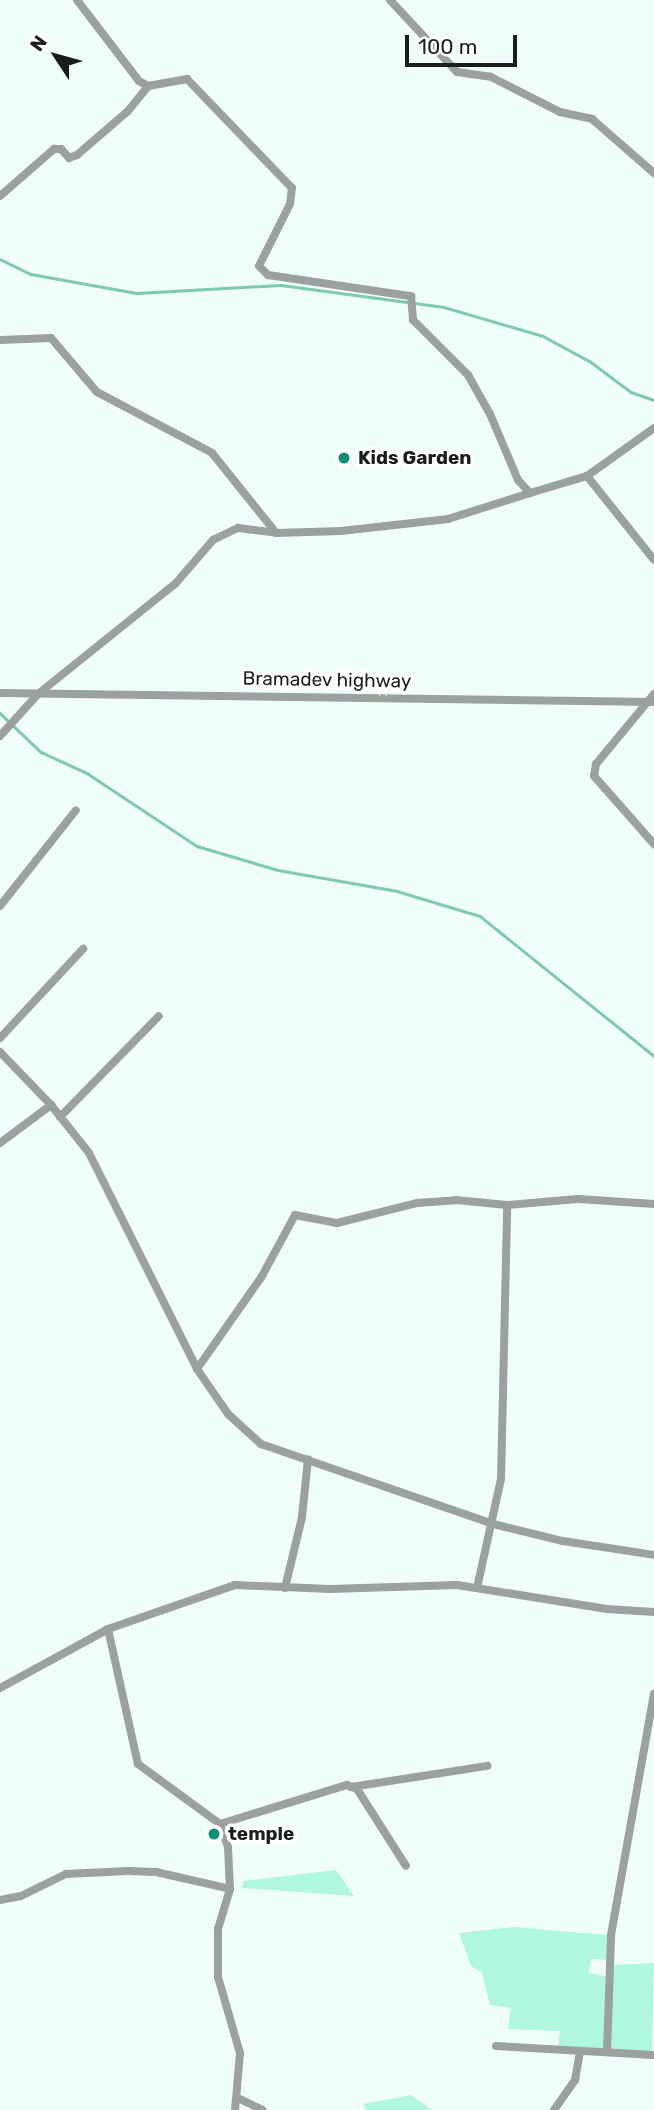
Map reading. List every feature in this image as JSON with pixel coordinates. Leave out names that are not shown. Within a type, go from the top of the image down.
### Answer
[{"type":"street","points":[[77,0],[139,80],[148,86]]},
{"type":"street","points":[[390,0],[457,72],[491,77],[561,112],[592,119],[654,173]]},
{"type":"street","points":[[0,197],[54,149],[61,149],[69,158],[77,155],[128,111],[148,86],[187,79],[292,188],[290,204],[259,266],[268,275],[411,296],[413,320],[468,375],[490,414],[517,480],[530,494]]},
{"type":"street","points":[[0,340],[51,338],[97,392],[212,453],[275,533]]},
{"type":"street","points":[[0,736],[38,694],[176,583],[213,540],[238,528],[275,533],[341,531],[448,519],[587,475],[654,428]]},
{"type":"street","points":[[587,475],[654,561]]},
{"type":"street","name":"Bramadev highway","points":[[0,693],[651,702]]},
{"type":"street","points":[[654,694],[651,702],[596,764],[594,776],[654,844]]},
{"type":"street","points":[[0,906],[76,810]]},
{"type":"street","points":[[0,1038],[83,949]]},
{"type":"street","points":[[60,1117],[159,1016]]},
{"type":"street","points":[[0,1052],[51,1105],[89,1153],[197,1369],[228,1414],[261,1444],[494,1524],[564,1541],[654,1555]]},
{"type":"street","points":[[0,1143],[51,1105]]},
{"type":"street","points":[[197,1369],[262,1276],[295,1215],[337,1223],[418,1203],[456,1200],[507,1205],[578,1199],[654,1205]]},
{"type":"street","points":[[477,1587],[494,1524],[503,1448],[500,1362],[507,1205]]},
{"type":"street","points":[[285,1588],[302,1517],[308,1459]]},
{"type":"street","points":[[0,1688],[108,1629],[235,1585],[285,1588],[477,1587],[607,1609],[654,1612]]},
{"type":"street","points":[[108,1629],[138,1764],[220,1824],[228,1847],[230,1889],[218,1929],[218,1977],[240,2053],[240,2099],[236,2110]]},
{"type":"street","points":[[607,2052],[611,1935],[654,1694]]},
{"type":"street","points":[[220,1824],[351,1787],[487,1766]]},
{"type":"street","points":[[351,1787],[357,1789],[406,1866]]},
{"type":"street","points":[[0,1900],[21,1896],[66,1874],[128,1871],[156,1872],[230,1889]]},
{"type":"street","points":[[496,2046],[654,2055]]},
{"type":"street","points":[[554,2110],[575,2080],[580,2051]]},
{"type":"street","points":[[240,2099],[263,2110]]},
{"type":"green space","points":[[336,1870],[354,1896],[242,1888],[243,1881]]},
{"type":"green space","points":[[514,1927],[607,1935],[610,1960],[591,1959],[589,1973],[609,1977],[606,2051],[558,2049],[560,2031],[508,2029],[511,2008],[490,2005],[482,1973],[471,1966],[459,1933]]},
{"type":"green space","points":[[654,1963],[652,2051],[608,2051],[613,1965]]},
{"type":"green space","points":[[411,2095],[432,2110],[366,2110],[363,2104]]},
{"type":"waterway","points":[[0,259],[31,274],[137,293],[281,285],[444,307],[543,336],[591,362],[631,392],[654,400]]},
{"type":"waterway","points":[[0,713],[41,752],[87,773],[197,846],[278,870],[397,891],[480,916],[654,1056]]},
{"type":"place","name":"Kids Garden","points":[[344,458]]},
{"type":"place","name":"temple","points":[[214,1834]]}]
